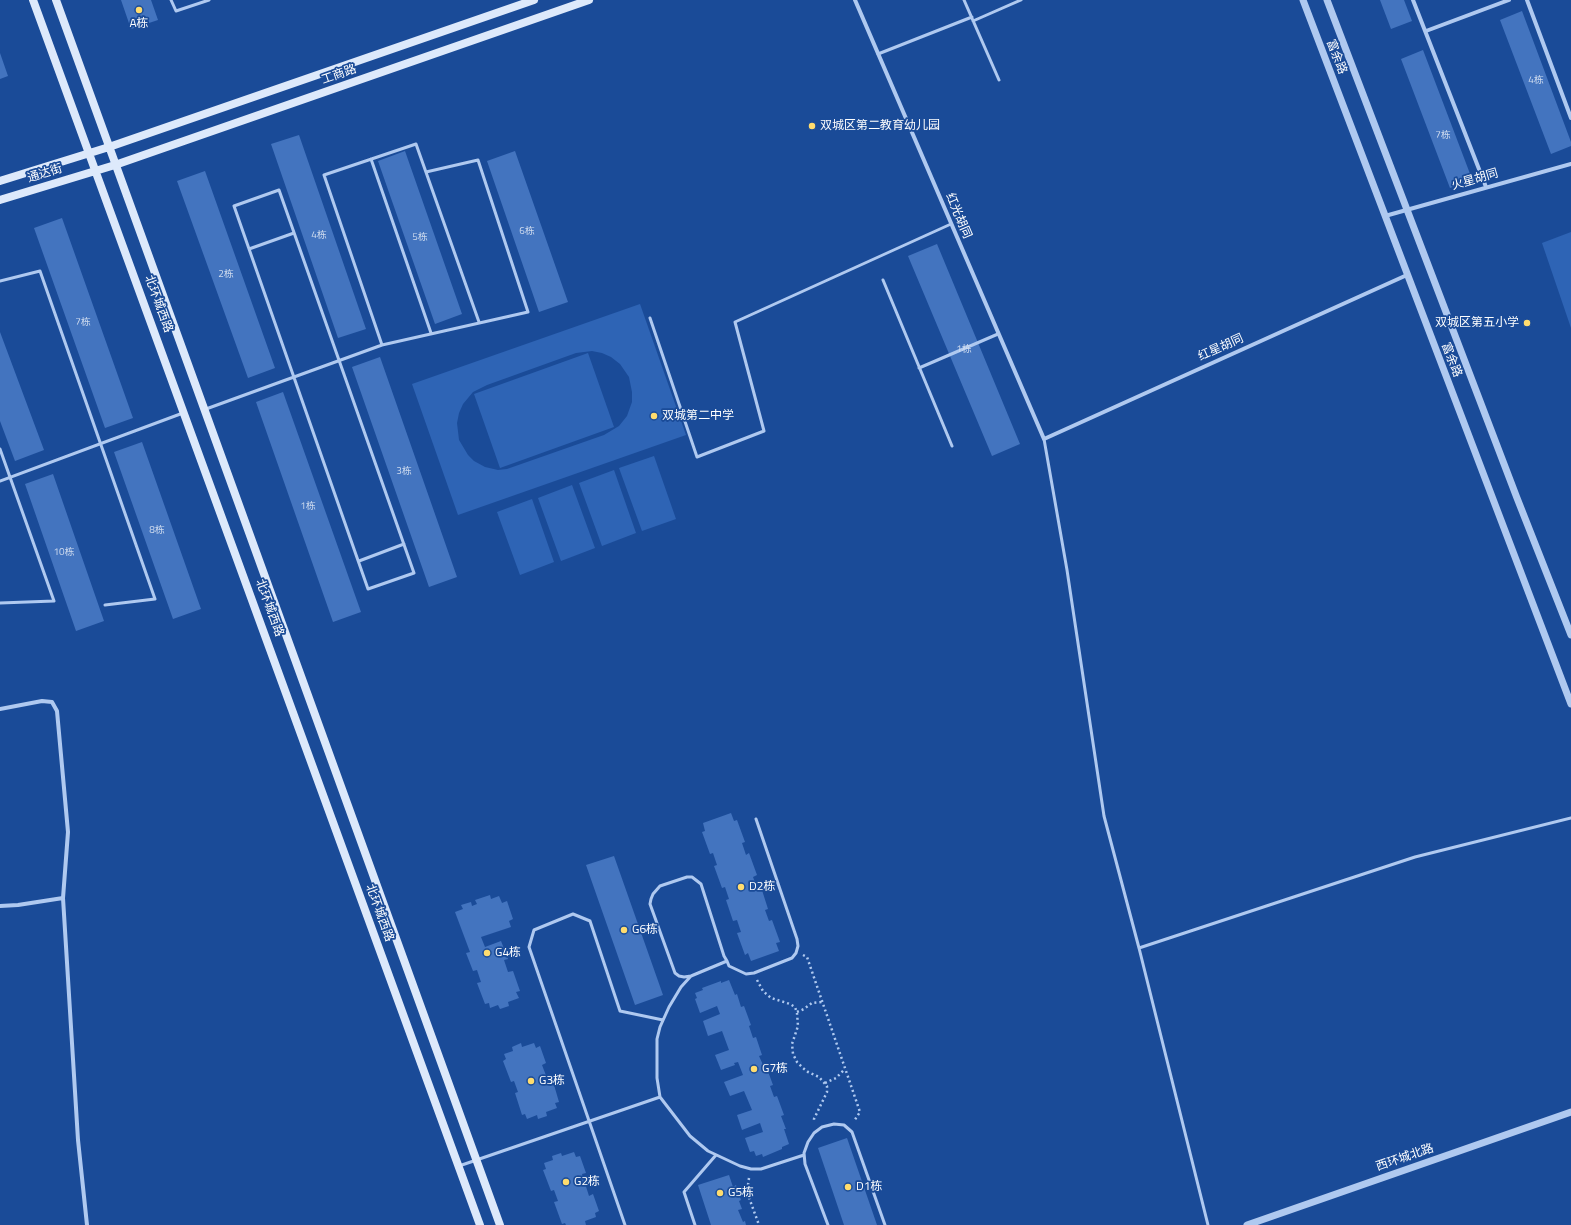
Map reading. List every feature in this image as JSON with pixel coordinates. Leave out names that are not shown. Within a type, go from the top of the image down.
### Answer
[{"type":"main road","name":"北环城西路","points":[[33,0],[480,1225]]},
{"type":"main road","name":"北环城西路","points":[[56,0],[500,1225]]},
{"type":"main road","name":"工商路","points":[[90,154],[534,0]]},
{"type":"main road","name":"工商路","points":[[96,171],[589,0]]},
{"type":"main road","name":"通达街","points":[[0,181],[90,154]]},
{"type":"main road","name":"通达街","points":[[0,200],[96,171]]},
{"type":"street","name":"红光胡同","points":[[855,0],[1044,439]]},
{"type":"street","name":"富余路","points":[[1302,0],[1571,704]]},
{"type":"street","name":"富余路","points":[[1327,0],[1571,635]]},
{"type":"street","points":[[1413,0],[1486,187]]},
{"type":"street","points":[[1426,31],[1509,0]]},
{"type":"street","points":[[1527,0],[1571,118]]},
{"type":"street","name":"火星胡同","points":[[1384,216],[1571,164]]},
{"type":"street","name":"红星胡同","points":[[1044,439],[1407,275]]},
{"type":"street","points":[[0,709],[52,702],[57,711],[68,832],[63,898],[78,1140],[87,1225]]},
{"type":"street","points":[[0,906],[18,905],[63,898]]},
{"type":"street","name":"西环城北路","points":[[1247,1225],[1571,1112]]},
{"type":"lane","points":[[171,0],[176,11],[209,0]]},
{"type":"lane","points":[[964,0],[999,80]]},
{"type":"lane","points":[[878,54],[1021,0]]},
{"type":"lane","points":[[382,345],[324,175],[416,144],[479,322]]},
{"type":"lane","points":[[371,159],[431,333]]},
{"type":"lane","points":[[204,410],[382,345],[528,312],[478,160],[426,172]]},
{"type":"lane","points":[[279,190],[294,233],[414,573],[368,589],[234,206],[279,190]]},
{"type":"lane","points":[[650,318],[697,457],[764,431],[734,322],[951,224]]},
{"type":"lane","points":[[249,250],[294,233]]},
{"type":"lane","points":[[0,281],[40,271],[155,599],[105,605]]},
{"type":"lane","points":[[883,280],[952,446]]},
{"type":"lane","points":[[919,368],[998,334]]},
{"type":"lane","points":[[0,481],[184,412]]},
{"type":"lane","points":[[1044,439],[1067,570],[1104,816],[1139,948],[1208,1225]]},
{"type":"lane","points":[[0,449],[54,601],[0,603]]},
{"type":"lane","points":[[359,561],[404,544]]},
{"type":"lane","points":[[1139,948],[1415,857],[1571,818]]},
{"type":"lane","points":[[727,961],[691,976],[684,977],[675,973],[650,904],[652,894],[660,886],[687,876],[697,880],[701,884],[724,956],[727,961],[729,966],[746,974],[753,973],[792,958],[796,953],[798,946],[797,938],[756,819]]},
{"type":"lane","points":[[625,1225],[529,947],[534,930],[572,914],[590,920],[620,1011],[663,1020]]},
{"type":"lane","points":[[691,976],[675,997],[663,1020],[658,1039],[657,1078],[660,1097],[690,1136],[708,1151],[740,1166],[751,1169],[761,1169],[804,1155]]},
{"type":"lane","points":[[459,1166],[660,1097]]},
{"type":"lane","points":[[828,1225],[805,1164],[804,1155],[808,1142],[814,1133],[822,1127],[834,1124],[844,1125],[852,1132],[885,1225]]},
{"type":"lane","points":[[695,1225],[684,1192],[716,1155]]},
{"type":"path","points":[[796,953],[807,957],[860,1112],[849,1128]]},
{"type":"path","points":[[753,973],[763,991],[777,1001],[790,1004],[795,1007],[798,1020],[792,1044],[793,1054],[797,1062],[803,1068],[825,1083],[827,1092],[814,1119],[814,1133]]},
{"type":"path","points":[[797,1012],[812,1003],[822,1002]]},
{"type":"path","points":[[825,1083],[836,1078],[845,1069]]},
{"type":"path","points":[[751,1169],[747,1192],[759,1225]]},
{"type":"shaded area","points":[[1571,232],[1571,328],[1542,243]]},
{"type":"shaded area","points":[[640,304],[686,435],[458,515],[412,384]],"holes":[[[592,351],[611,357],[620,364],[629,377],[632,402],[627,416],[619,426],[604,435],[507,469],[498,470],[485,467],[474,461],[468,455],[459,440],[457,423],[463,404],[473,392],[487,385],[576,353]]]},
{"type":"shaded area","points":[[588,353],[614,427],[500,468],[474,394]]},
{"type":"shaded area","points":[[654,456],[676,519],[642,531],[619,468]]},
{"type":"shaded area","points":[[614,470],[636,533],[602,546],[579,483]]},
{"type":"shaded area","points":[[572,485],[595,548],[561,561],[538,498]]},
{"type":"shaded area","points":[[532,499],[554,562],[520,575],[497,512]]},
{"type":"building","name":"A栋","points":[[121,0],[151,0],[158,20],[131,29]]},
{"type":"building","points":[[1380,0],[1404,0],[1412,21],[1391,29]]},
{"type":"building","points":[[1522,11],[1571,142],[1571,146],[1551,154],[1500,20]]},
{"type":"building","points":[[1423,50],[1472,179],[1450,188],[1401,59]]},
{"type":"building","points":[[0,53],[8,76],[0,79]]},
{"type":"building","points":[[299,135],[366,329],[338,338],[271,144]]},
{"type":"building","points":[[405,151],[462,314],[435,324],[378,161]]},
{"type":"building","points":[[515,151],[568,302],[539,312],[487,161]]},
{"type":"building","points":[[205,171],[275,368],[248,378],[177,181]]},
{"type":"building","points":[[62,218],[133,418],[105,428],[34,228]]},
{"type":"building","points":[[937,244],[1020,444],[992,456],[908,256]]},
{"type":"building","points":[[0,332],[44,450],[15,461],[0,421]]},
{"type":"building","points":[[380,357],[457,577],[429,587],[352,367]]},
{"type":"building","points":[[283,392],[361,612],[333,622],[256,402]]},
{"type":"building","points":[[142,442],[201,609],[173,619],[114,452]]},
{"type":"building","points":[[53,474],[104,621],[76,631],[25,484]]},
{"type":"building","name":"D2栋","points":[[731,813],[734,821],[737,820],[745,842],[742,843],[746,855],[749,853],[757,875],[753,877],[757,888],[761,887],[768,909],[765,910],[769,921],[772,920],[780,942],[776,943],[779,951],[751,961],[748,953],[745,955],[737,933],[741,932],[737,920],[733,921],[726,900],[729,899],[725,887],[722,888],[714,866],[717,865],[713,853],[710,854],[702,832],[705,831],[703,823]]},
{"type":"building","name":"G6栋","points":[[614,856],[663,995],[635,1005],[586,865]]},
{"type":"building","name":"G4栋","points":[[490,895],[491,899],[499,896],[502,903],[507,901],[513,919],[509,921],[511,927],[481,937],[485,947],[501,941],[508,959],[504,960],[508,972],[513,971],[520,991],[516,992],[519,998],[508,1002],[509,1006],[500,1009],[498,1005],[490,1008],[489,1003],[485,1004],[477,983],[481,982],[477,970],[473,971],[466,953],[470,952],[455,912],[463,909],[461,905],[471,902],[472,906],[477,904],[475,900]]},
{"type":"building","name":"G7栋","points":[[729,980],[735,995],[737,994],[741,1007],[744,1006],[751,1025],[749,1026],[753,1038],[756,1037],[762,1055],[759,1056],[764,1067],[766,1066],[773,1085],[770,1086],[774,1097],[777,1096],[784,1115],[781,1116],[786,1129],[784,1129],[789,1144],[782,1147],[782,1149],[763,1157],[762,1154],[756,1156],[754,1151],[750,1152],[745,1138],[763,1132],[760,1123],[742,1130],[737,1115],[752,1110],[744,1091],[730,1096],[724,1082],[743,1075],[738,1062],[734,1063],[735,1065],[721,1070],[715,1055],[729,1050],[722,1031],[708,1036],[703,1021],[720,1014],[717,1006],[700,1013],[695,999],[697,998],[695,993],[703,990],[702,988],[721,981],[721,983]]},
{"type":"building","name":"G3栋","points":[[521,1043],[522,1047],[534,1043],[536,1048],[540,1046],[546,1063],[542,1065],[550,1086],[554,1085],[559,1102],[555,1103],[557,1108],[546,1112],[547,1116],[538,1119],[537,1115],[527,1119],[525,1114],[522,1115],[515,1093],[518,1092],[514,1081],[511,1082],[503,1061],[506,1059],[504,1054],[513,1051],[512,1047]]},
{"type":"building","name":"D1栋","points":[[847,1138],[877,1225],[844,1225],[818,1148]]},
{"type":"building","name":"G2栋","points":[[574,1152],[576,1157],[580,1156],[586,1173],[582,1174],[589,1196],[593,1194],[599,1211],[595,1213],[596,1217],[585,1221],[586,1225],[562,1224],[554,1202],[558,1201],[554,1190],[551,1191],[543,1170],[546,1169],[544,1163],[553,1160],[552,1156],[561,1153],[562,1156]]},
{"type":"building","name":"G5栋","points":[[729,1175],[733,1187],[736,1185],[741,1200],[739,1201],[742,1209],[738,1210],[743,1222],[745,1221],[746,1225],[711,1225],[698,1185]]},
{"type":"place","name":"A栋","points":[[139,10]]},
{"type":"place","name":"双城区第二教育幼儿园","points":[[812,126]]},
{"type":"place","name":"双城区第五小学","points":[[1527,323]]},
{"type":"place","name":"双城第二中学","points":[[654,416]]},
{"type":"place","name":"D2栋","points":[[741,887]]},
{"type":"place","name":"G6栋","points":[[624,930]]},
{"type":"place","name":"G4栋","points":[[487,953]]},
{"type":"place","name":"G7栋","points":[[754,1069]]},
{"type":"place","name":"G3栋","points":[[531,1081]]},
{"type":"place","name":"G2栋","points":[[566,1182]]},
{"type":"place","name":"D1栋","points":[[848,1187]]},
{"type":"place","name":"G5栋","points":[[720,1193]]}]
